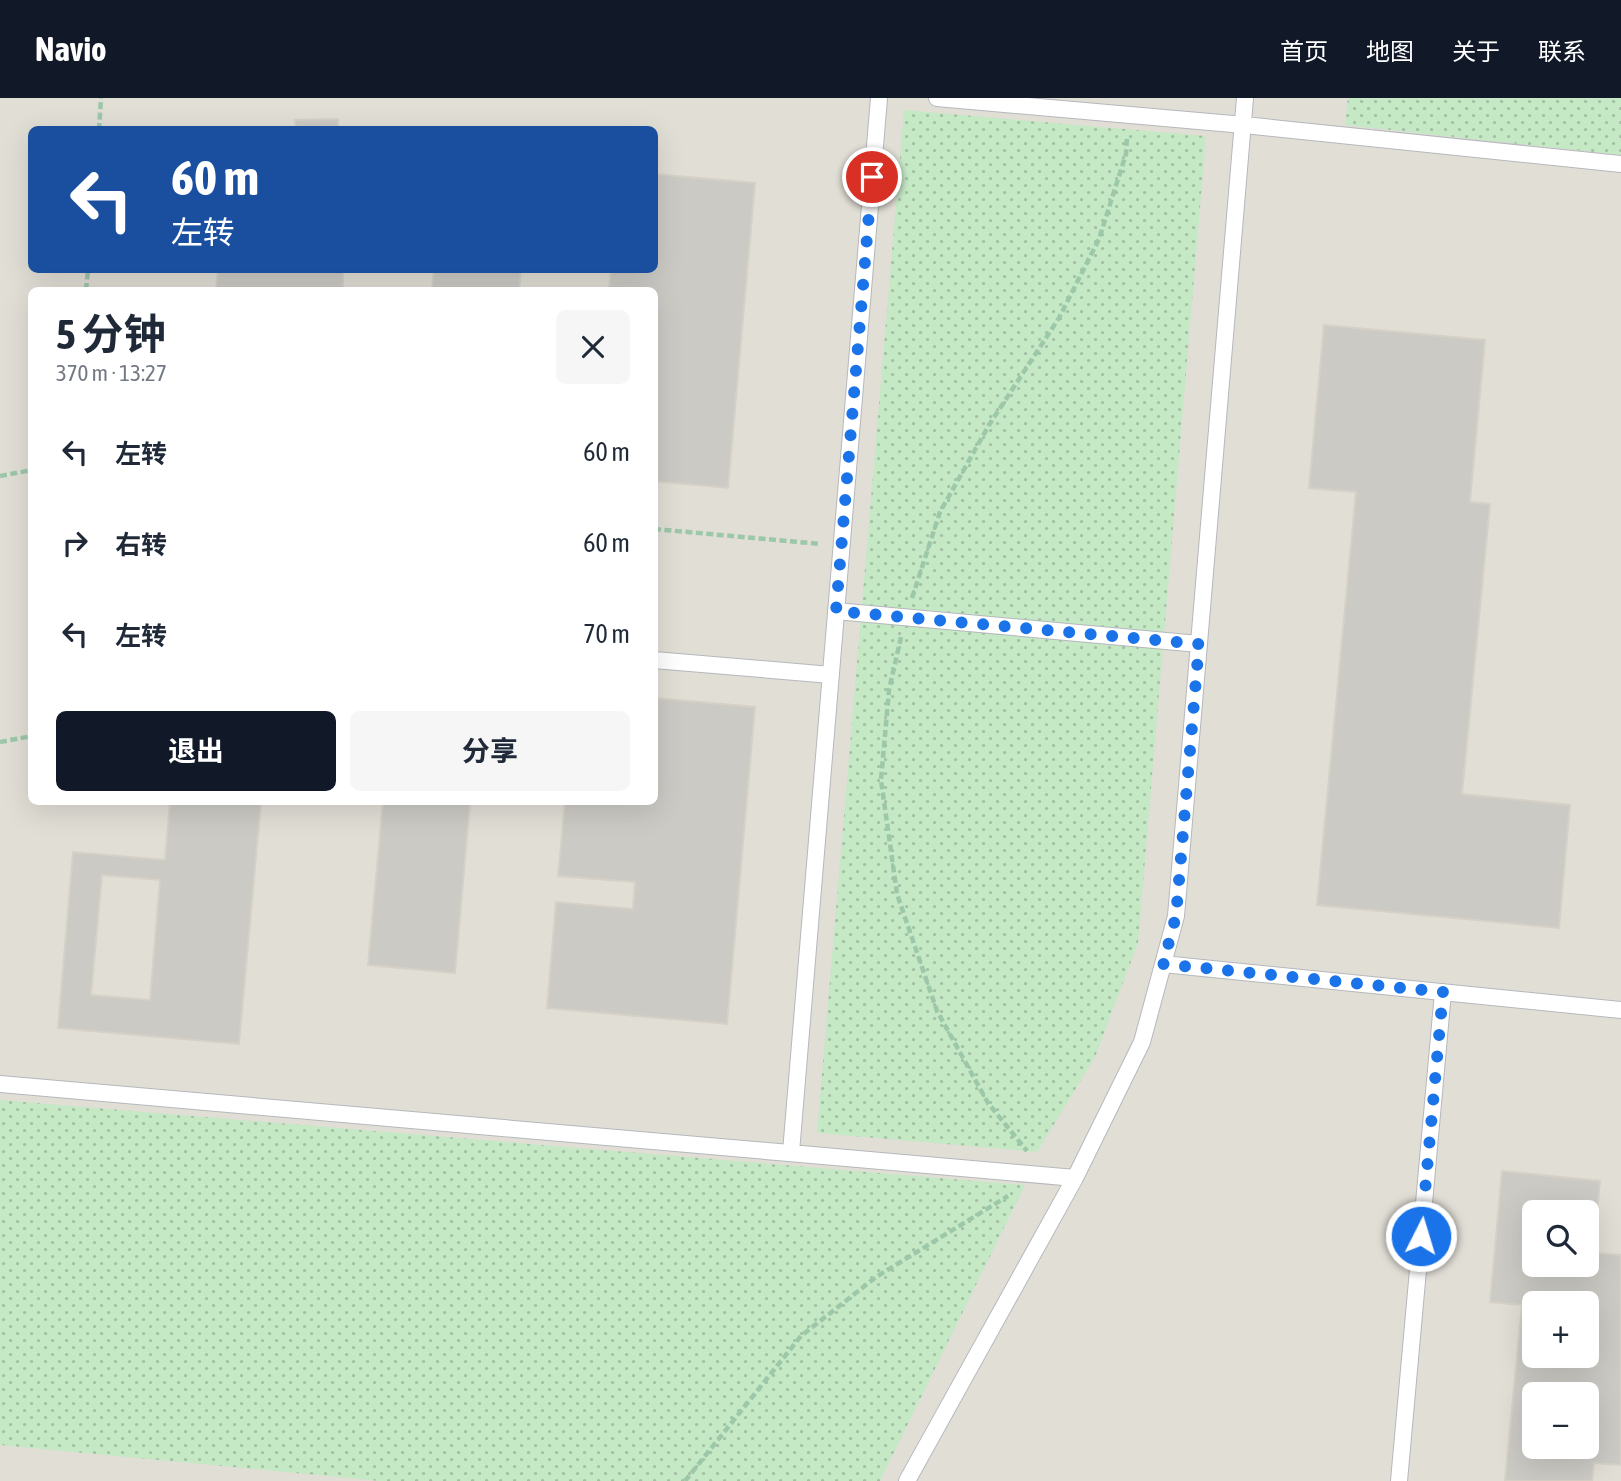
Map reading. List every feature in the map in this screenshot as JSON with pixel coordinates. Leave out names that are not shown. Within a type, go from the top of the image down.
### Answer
[{"type":"lane","points":[[791,1152],[879,98]]},
{"type":"lane","points":[[937,98],[1244,125],[1621,164]]},
{"type":"lane","points":[[907,1481],[1075,1178],[1142,1042],[1176,916],[1245,98]]},
{"type":"lane","points":[[836,611],[1199,644]]},
{"type":"lane","points":[[658,660],[831,675]]},
{"type":"lane","points":[[1163,964],[1621,1010]]},
{"type":"lane","points":[[1399,1481],[1443,992]]},
{"type":"lane","points":[[0,1084],[1075,1178]]},
{"type":"path","points":[[99,126],[101,98]]},
{"type":"path","points":[[0,476],[28,471]]},
{"type":"path","points":[[658,529],[841,546]]},
{"type":"path","points":[[0,742],[28,737]]},
{"type":"path","points":[[684,1481],[801,1336],[876,1277],[1042,1175]]},
{"type":"shaded area","points":[[0,98],[1621,98],[1621,1481],[0,1481]]},
{"type":"green space","points":[[1348,98],[1621,98],[1621,155],[1345,125]]},
{"type":"green space","points":[[904,110],[1206,136],[1138,943],[1095,1057],[1037,1152],[817,1133]]},
{"type":"green space","points":[[0,1100],[1025,1185],[880,1481],[380,1481],[0,1445]]},
{"type":"building","points":[[338,119],[338,126],[296,126],[295,120]]},
{"type":"building","points":[[658,174],[755,183],[728,488],[658,481],[658,287],[609,287],[611,273],[658,273]]},
{"type":"building","points":[[218,273],[343,273],[343,287],[216,287]]},
{"type":"building","points":[[434,273],[521,273],[519,287],[432,287]]},
{"type":"building","points":[[1324,325],[1485,340],[1470,502],[1490,504],[1462,794],[1570,805],[1559,928],[1317,905],[1356,492],[1309,488]]},
{"type":"building","points":[[658,698],[755,707],[727,1024],[547,1008],[556,902],[633,909],[635,882],[558,876],[565,805],[658,805]]},
{"type":"building","points":[[170,805],[261,805],[239,1044],[58,1028],[73,852],[165,860]],"holes":[[[102,875],[160,880],[150,1000],[91,995]]]},
{"type":"building","points":[[383,805],[470,805],[455,973],[368,965]]},
{"type":"building","points":[[1502,1171],[1600,1181],[1598,1200],[1522,1200],[1522,1277],[1599,1277],[1599,1253],[1621,1255],[1621,1465],[1594,1463],[1592,1481],[1505,1481],[1522,1305],[1490,1302]]},
{"type":"route","points":[[872,177],[836,611],[1199,644],[1176,916],[1163,964],[1443,992],[1421,1236]]}]
